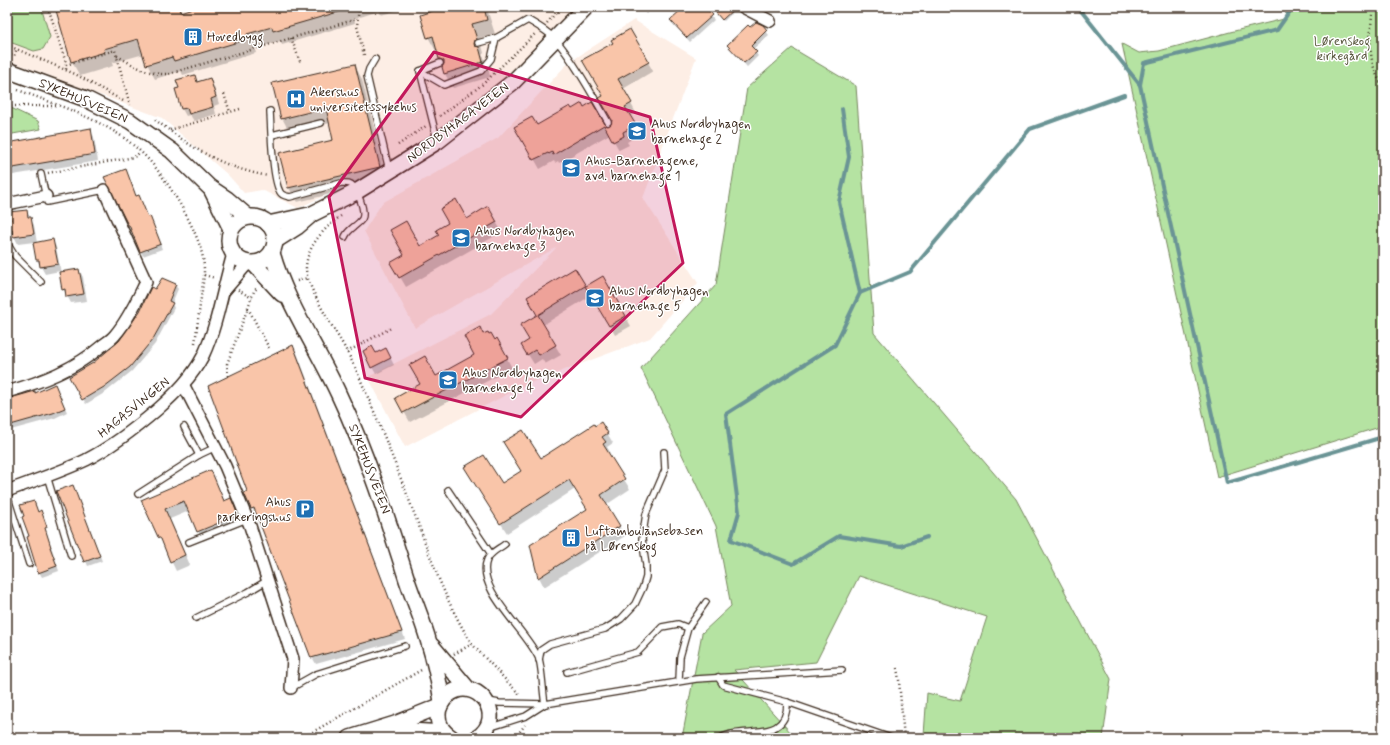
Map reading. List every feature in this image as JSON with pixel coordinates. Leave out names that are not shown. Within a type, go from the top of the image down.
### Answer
[{"type":"main road","name":"NORDBYHAGAVEIEN","points":[[268,224],[312,214],[356,192],[438,142],[514,82],[586,7]]},
{"type":"main road","name":"SYKEHUSVEIEN","points":[[7,70],[86,100],[130,121],[172,151],[209,187],[248,217]]},
{"type":"main road","name":"SYKEHUSVEIEN","points":[[209,187],[231,230]]},
{"type":"main road","name":"NORDBYHAGAVEIEN","points":[[273,247],[312,214]]},
{"type":"main road","points":[[248,217],[259,218],[268,224],[274,232],[273,247],[264,260],[251,264],[237,258],[233,254],[229,244],[229,234],[238,221],[248,217]]},
{"type":"main road","name":"SYKEHUSVEIEN","points":[[273,247],[277,270],[291,304],[329,374],[346,410],[378,491],[429,642],[438,678],[441,704],[438,717],[439,723],[448,736]]},
{"type":"main road","name":"SYKEHUSVEIEN","points":[[251,264],[291,304]]},
{"type":"main road","name":"SYKEHUSVEIEN","points":[[429,642],[468,689],[478,693],[486,701]]},
{"type":"main road","points":[[350,738],[395,724],[441,704],[450,693],[462,689],[468,689]]},
{"type":"main road","points":[[482,735],[489,723],[490,712],[486,701]]},
{"type":"main road","points":[[377,738],[397,732],[410,731],[448,736]]},
{"type":"street","points":[[743,7],[770,21]]},
{"type":"street","points":[[7,392],[50,378],[93,354],[115,335],[130,312],[146,282],[104,190]]},
{"type":"street","points":[[7,204],[46,196]]},
{"type":"street","name":"HAGASVINGEN","points":[[7,491],[85,460],[118,441],[144,421],[184,386],[203,355],[229,290],[233,254]]},
{"type":"street","name":"HAGASVINGEN","points":[[229,290],[251,264]]},
{"type":"street","points":[[184,386],[216,447],[247,519],[293,659],[291,688]]},
{"type":"lane","points":[[478,44],[496,38],[528,20],[542,28],[560,44],[608,122]]},
{"type":"lane","points":[[420,71],[444,85],[481,71],[491,59],[496,38]]},
{"type":"lane","points":[[375,59],[369,68],[367,76],[389,172]]},
{"type":"lane","points":[[420,71],[440,62]]},
{"type":"lane","points":[[420,71],[438,142]]},
{"type":"lane","points":[[270,111],[275,178],[279,191],[283,196],[290,197],[341,183],[348,183],[352,185],[364,209],[364,216],[345,237]]},
{"type":"lane","points":[[272,135],[320,123]]},
{"type":"lane","points":[[41,174],[47,202],[104,190]]},
{"type":"lane","points":[[7,243],[15,256],[41,282]]},
{"type":"lane","points":[[184,427],[199,455]]},
{"type":"lane","points":[[138,494],[199,455],[216,447]]},
{"type":"lane","points":[[545,704],[539,660],[541,650],[550,644],[605,629],[621,619],[634,604],[644,587],[646,565],[642,540],[646,514],[664,470],[664,452]]},
{"type":"lane","points":[[47,476],[71,556]]},
{"type":"lane","points":[[448,490],[490,554]]},
{"type":"lane","points":[[7,495],[29,564]]},
{"type":"lane","points":[[189,542],[247,519]]},
{"type":"lane","points":[[505,544],[490,554],[487,560],[484,570],[487,583],[503,608],[521,631],[539,660]]},
{"type":"lane","points":[[196,618],[248,592],[268,580]]},
{"type":"lane","points":[[679,682],[680,657],[688,628],[706,602]]},
{"type":"lane","points":[[567,672],[638,652],[662,627],[678,624],[688,628]]},
{"type":"lane","points":[[291,688],[316,674],[405,646]]},
{"type":"lane","points":[[486,701],[499,703],[545,704],[718,677],[842,670]]},
{"type":"lane","points":[[718,677],[723,684],[787,702],[891,738]]},
{"type":"lane","points":[[720,738],[735,733],[760,732],[773,729],[782,723],[785,718],[787,702]]},
{"type":"lane","points":[[482,735],[526,716],[545,704]]},
{"type":"path","points":[[48,7],[66,65],[66,70]]},
{"type":"path","points":[[359,7],[357,26],[364,55]]},
{"type":"path","points":[[1373,7],[1370,34],[1370,56],[1374,70],[1383,86]]},
{"type":"path","points":[[116,56],[153,74],[168,74],[357,19]]},
{"type":"path","points":[[292,38],[301,64]]},
{"type":"path","points":[[7,54],[14,56],[17,48]]},
{"type":"path","points":[[66,65],[115,50],[130,105]]},
{"type":"path","points":[[13,88],[113,130],[134,146],[152,163],[169,186],[188,218],[202,254],[204,275],[192,354],[195,369]]},
{"type":"path","points":[[224,94],[230,112]]},
{"type":"path","points":[[7,106],[58,106]]},
{"type":"path","points":[[170,130],[240,109]]},
{"type":"path","points":[[41,174],[130,158],[136,156],[140,152]]},
{"type":"path","points":[[342,216],[324,230],[314,244],[307,262],[307,278],[347,352],[359,378],[394,462],[441,585],[458,621],[472,644],[514,688],[522,699]]},
{"type":"path","points":[[204,275],[216,278]]},
{"type":"path","points":[[296,281],[307,278]]},
{"type":"path","points":[[228,376],[227,364],[255,289],[261,286]]},
{"type":"path","points":[[229,290],[252,298]]},
{"type":"path","points":[[248,308],[270,350]]},
{"type":"path","points":[[347,352],[391,328]]},
{"type":"path","points":[[452,655],[472,644]]},
{"type":"path","points":[[302,738],[409,676],[426,668]]},
{"type":"path","points":[[896,668],[899,680],[904,738]]},
{"type":"path","points":[[515,738],[525,726],[527,721]]},
{"type":"highlighted area","points":[[434,52],[650,117],[683,263],[521,417],[365,378],[329,197]]},
{"type":"shaded area","name":"Akershus universitetssykehus","points":[[7,7],[573,7],[511,79],[382,169],[298,208],[262,190],[244,193],[228,175],[162,118],[7,60]]},
{"type":"shaded area","points":[[634,20],[696,58],[643,198],[698,283],[650,338],[527,384],[405,447],[368,377],[491,314],[557,247],[415,328],[364,231],[382,203],[498,138],[568,63]]},
{"type":"green space","points":[[7,7],[41,7],[50,37],[43,49],[34,51],[7,41]]},
{"type":"green space","name":"Lørenskog kirkegård","points":[[1288,7],[1383,7],[1383,426],[1217,477],[1122,44],[1139,53],[1159,51],[1284,19]]},
{"type":"green space","points":[[792,48],[856,86],[874,333],[1016,499],[1111,679],[1103,738],[929,738],[924,735],[927,693],[960,701],[987,617],[859,576],[816,662],[734,670],[793,735],[792,738],[682,738],[702,633],[731,606],[716,526],[641,368],[716,285],[747,88]]},
{"type":"green space","points":[[7,106],[38,121],[41,129],[7,135]]},
{"type":"building","name":"Hovedbygg","points":[[55,7],[179,7],[180,12],[196,7],[345,7],[345,10],[273,31],[272,27],[247,34],[248,39],[174,61],[172,57],[146,65],[138,39],[104,49],[105,52],[71,62]]},
{"type":"building","points":[[434,7],[484,7],[487,20],[472,24],[477,39],[475,40],[474,44],[475,46],[479,47],[483,62],[444,74],[442,67],[444,61],[439,59],[433,36],[427,38],[420,15],[435,10]]},
{"type":"building","points":[[684,7],[706,7],[713,15],[687,38],[670,20]]},
{"type":"building","points":[[711,7],[736,7],[722,20]]},
{"type":"building","points":[[756,22],[763,25],[767,30],[751,46],[757,52],[744,63],[727,45],[748,25],[750,27]]},
{"type":"building","points":[[630,29],[649,62],[618,79],[632,103],[625,107],[636,125],[623,132],[624,136],[613,142],[604,125],[553,155],[552,152],[549,154],[548,153],[533,160],[514,127],[532,117],[537,125],[570,106],[572,109],[582,103],[584,107],[592,102],[605,124],[608,126],[611,124],[612,120],[599,98],[603,96],[582,60],[613,43],[611,40]]},
{"type":"building","points":[[355,64],[380,167],[288,188],[279,153],[333,140],[326,108],[281,119],[272,83]]},
{"type":"building","points":[[195,75],[197,82],[210,78],[216,97],[211,99],[213,107],[189,114],[187,108],[181,109],[175,89],[179,88],[176,80]]},
{"type":"building","points":[[91,128],[95,154],[7,169],[7,143]]},
{"type":"building","points":[[126,169],[136,196],[139,195],[148,217],[150,216],[161,244],[140,252],[129,225],[104,177]]},
{"type":"building","points":[[456,199],[467,219],[488,206],[497,222],[399,278],[390,263],[404,255],[390,230],[406,221],[420,246],[439,235],[436,230],[448,223],[440,209]]},
{"type":"building","points":[[27,210],[28,217],[31,217],[34,234],[13,237],[8,220],[11,220],[9,212]]},
{"type":"building","points":[[53,239],[58,264],[40,267],[39,260],[36,260],[33,243]]},
{"type":"building","points":[[575,268],[586,286],[603,276],[626,316],[609,326],[585,286],[538,315],[556,345],[539,355],[535,350],[527,355],[521,345],[529,340],[520,325],[537,315],[527,297]]},
{"type":"building","points":[[79,269],[84,294],[66,297],[65,289],[62,290],[59,272]]},
{"type":"building","points":[[162,278],[176,284],[169,301],[173,303],[153,339],[130,367],[104,387],[82,400],[69,377],[93,363],[119,341],[140,311],[151,287],[155,289]]},
{"type":"building","points":[[480,327],[483,334],[488,332],[489,334],[491,333],[495,340],[497,338],[508,358],[403,413],[395,398],[420,384],[409,365],[425,356],[436,376],[474,355],[464,336]]},
{"type":"building","name":"Ahus parkeringshus","points":[[293,345],[402,632],[311,658],[254,508],[251,509],[244,493],[247,491],[208,386]]},
{"type":"building","points":[[372,346],[376,353],[386,348],[391,358],[371,368],[363,351]]},
{"type":"building","points":[[55,384],[65,408],[53,413],[7,426],[7,399],[35,391],[35,393]]},
{"type":"building","points":[[601,422],[608,433],[602,437],[606,442],[603,444],[625,479],[601,495],[620,526],[538,578],[530,545],[587,509],[569,480],[500,524],[464,467],[484,455],[502,483],[521,471],[503,442],[523,430],[541,458],[594,424],[595,426]]},
{"type":"building","points":[[211,470],[224,501],[231,498],[238,515],[197,532],[184,501],[165,509],[185,555],[170,562],[161,539],[158,537],[141,500]]},
{"type":"building","points":[[73,485],[100,556],[84,562],[56,491]]},
{"type":"building","points":[[34,501],[38,512],[41,510],[47,527],[45,528],[50,547],[57,566],[38,573],[27,537],[29,536],[22,517],[24,516],[20,505]]},
{"type":"waterway","points":[[1078,7],[1140,85]]},
{"type":"waterway","points":[[1293,7],[1277,30],[1144,63],[1140,85],[1227,483],[1383,437]]},
{"type":"waterway","points":[[927,537],[901,546],[839,536],[793,564],[731,540],[739,512],[726,414],[835,345],[860,293],[910,272],[1030,129],[1124,95]]},
{"type":"waterway","points":[[842,109],[849,157],[839,202],[860,293]]},
{"type":"place","name":"Hovedbygg","points":[[193,37]]},
{"type":"place","name":"Akershus universitetssykehus","points":[[296,99]]},
{"type":"place","name":"Ahus Nordbyhagen barnehage 2","points":[[637,131]]},
{"type":"place","name":"Ahus-Barnehagene, avd. barnehage 1","points":[[571,168]]},
{"type":"place","name":"Ahus Nordbyhagen barnehage 3","points":[[461,238]]},
{"type":"place","name":"Ahus Nordbyhagen barnehage 5","points":[[595,298]]},
{"type":"place","name":"Ahus Nordbyhagen barnehage 4","points":[[448,380]]},
{"type":"place","name":"Ahus parkeringshus","points":[[305,509]]},
{"type":"place","name":"Luftambulansebasen på Lørenskog","points":[[571,538]]}]
